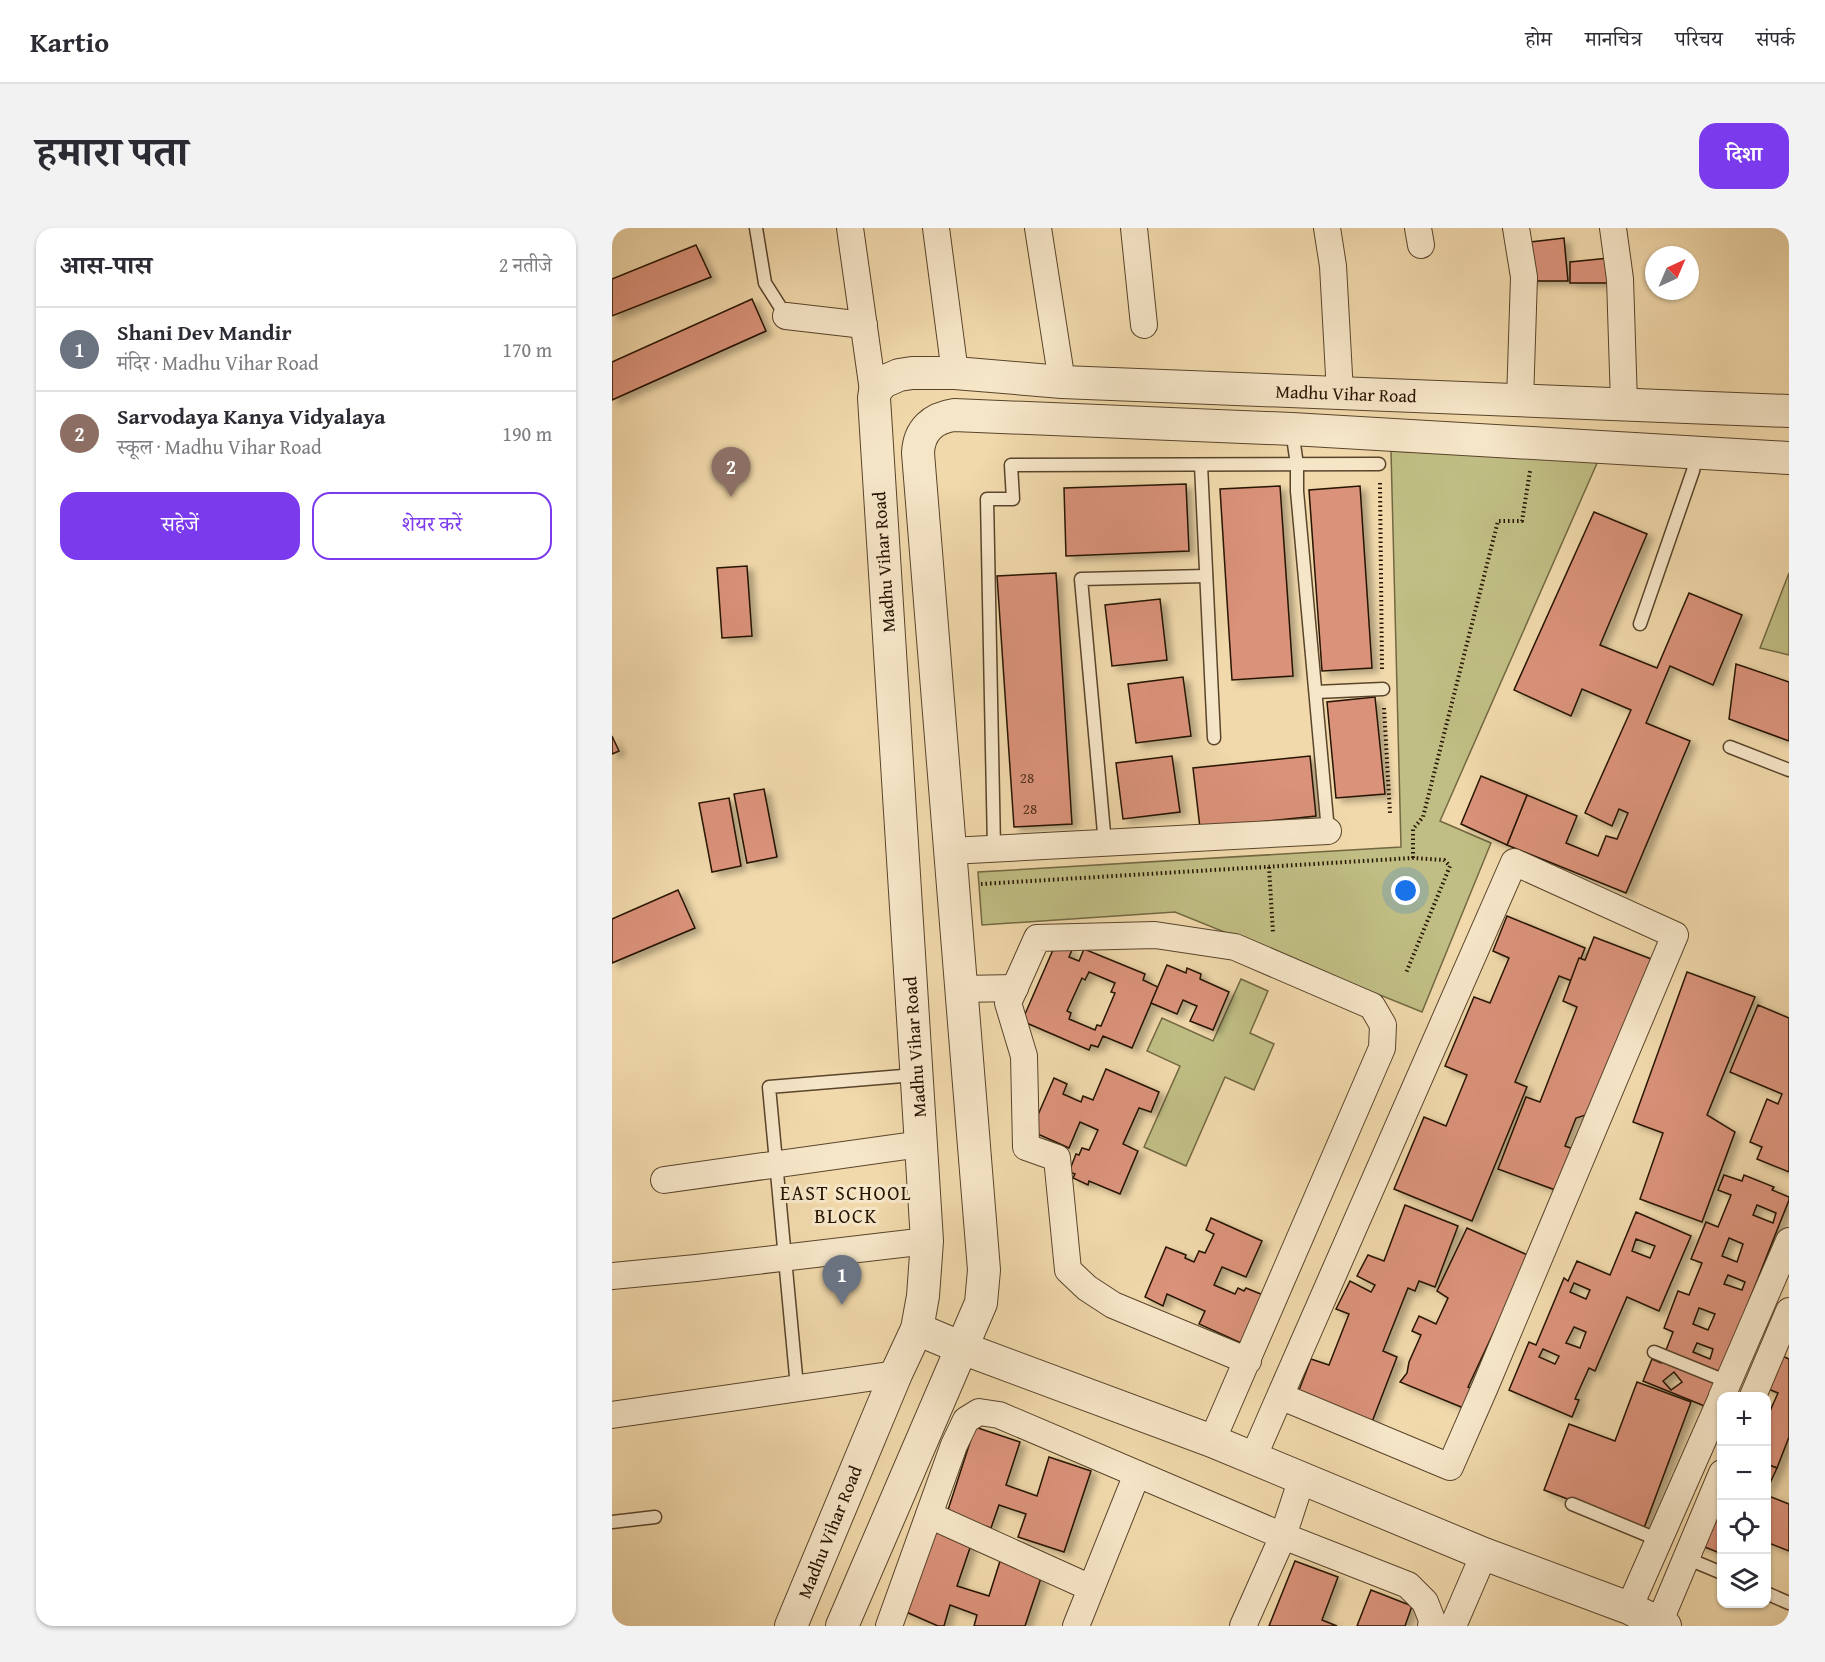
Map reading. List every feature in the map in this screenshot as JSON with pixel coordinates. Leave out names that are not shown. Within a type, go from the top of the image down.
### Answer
[{"type":"street","points":[[850,228],[874,398]]},
{"type":"street","points":[[842,1626],[981,1303],[984,1270],[918,453],[924,432],[931,423],[941,417],[943,373],[936,228]]},
{"type":"street","points":[[1038,228],[1062,382]]},
{"type":"street","points":[[1134,228],[1144,324]]},
{"type":"street","points":[[1327,228],[1333,266],[1340,393]]},
{"type":"street","points":[[1516,228],[1524,277],[1520,401]]},
{"type":"street","points":[[1612,228],[1620,279],[1624,403]]},
{"type":"street","points":[[786,316],[864,325]]},
{"type":"street","name":"Madhu Vihar Road","points":[[791,1626],[917,1329],[923,1296],[927,1241],[874,398],[878,387],[899,375],[943,373],[1062,382],[1789,411]]},
{"type":"street","points":[[1288,391],[1292,429]]},
{"type":"street","name":"Madhu Vihar Road","points":[[941,417],[954,415],[1292,429],[1789,458]]},
{"type":"street","points":[[950,851],[1328,831]]},
{"type":"street","points":[[1253,1458],[1280,1396],[1514,862],[1676,934],[1450,1467],[1280,1396]]},
{"type":"street","points":[[1212,1441],[1248,1361],[1382,1048],[1383,1025],[1372,1006],[1234,947],[1155,935],[1037,938],[1008,1002],[1024,1056],[1026,1147],[1058,1158],[1068,1270],[1087,1288],[1113,1305],[1248,1361]]},
{"type":"street","points":[[962,989],[1015,988]]},
{"type":"street","points":[[916,1067],[967,1057]]},
{"type":"street","points":[[664,1180],[921,1144]]},
{"type":"street","points":[[612,1276],[927,1241]]},
{"type":"street","points":[[1724,1392],[1789,1241]]},
{"type":"street","points":[[1756,1392],[1789,1311]]},
{"type":"street","points":[[917,1329],[1212,1441],[1484,1554],[1629,1608],[1662,1624],[1686,1558],[1717,1485]]},
{"type":"street","points":[[612,1416],[896,1374]]},
{"type":"street","points":[[1629,1608],[1717,1408]]},
{"type":"street","points":[[890,1626],[954,1445],[966,1420],[979,1412],[999,1415],[1283,1536],[1408,1585],[1425,1602],[1432,1620],[1431,1626]]},
{"type":"street","points":[[1076,1626],[1137,1474]]},
{"type":"street","points":[[1243,1626],[1283,1536],[1302,1478]]},
{"type":"street","points":[[929,1515],[1091,1588]]},
{"type":"street","points":[[1454,1626],[1484,1554]]},
{"type":"lane","points":[[756,228],[765,283],[786,316]]},
{"type":"lane","points":[[1292,429],[1328,831]]},
{"type":"lane","points":[[1640,624],[1693,471],[1697,452]]},
{"type":"lane","points":[[994,848],[987,499],[1013,499],[1011,465],[1379,464]]},
{"type":"lane","points":[[1201,465],[1214,738]]},
{"type":"lane","points":[[1105,844],[1081,579],[1206,576]]},
{"type":"lane","points":[[1316,692],[1383,689]]},
{"type":"lane","points":[[1730,747],[1789,770]]},
{"type":"lane","points":[[797,1387],[769,1087],[916,1067]]},
{"type":"lane","points":[[1654,1352],[1724,1392]]},
{"type":"lane","points":[[1572,1504],[1659,1540]]},
{"type":"lane","points":[[612,1522],[655,1516]]},
{"type":"lane","points":[[1686,1558],[1717,1571]]},
{"type":"lane","points":[[1771,1595],[1789,1603]]},
{"type":"path","points":[[1413,858],[1413,829],[1424,817],[1497,520],[1522,521],[1536,443]]},
{"type":"path","points":[[1379,464],[1383,689],[1390,813]]},
{"type":"path","points":[[953,886],[1413,858],[1444,860],[1450,866],[1406,973]]},
{"type":"path","points":[[1269,867],[1273,933]]},
{"type":"shaded area","points":[[1391,451],[1598,461],[1440,821],[1491,843],[1422,1012],[1175,912],[982,925],[978,872],[1401,847]]},
{"type":"shaded area","points":[[1789,573],[1789,655],[1760,648]]},
{"type":"shaded area","points":[[1241,979],[1268,991],[1250,1033],[1274,1044],[1254,1090],[1225,1077],[1186,1166],[1144,1147],[1180,1066],[1147,1051],[1162,1018],[1213,1041]]},
{"type":"building","points":[[1564,238],[1568,281],[1527,281],[1522,243]]},
{"type":"building","points":[[696,245],[711,277],[612,316],[612,279]]},
{"type":"building","points":[[1609,258],[1612,283],[1570,283],[1570,262]]},
{"type":"building","points":[[752,299],[766,331],[612,400],[612,362]]},
{"type":"building","points":[[1186,484],[1189,551],[1066,556],[1064,488]]},
{"type":"building","points":[[1280,486],[1293,676],[1232,680],[1220,489]]},
{"type":"building","points":[[1360,486],[1372,668],[1322,671],[1309,490]]},
{"type":"building","points":[[1594,512],[1647,534],[1600,645],[1657,668],[1689,593],[1742,615],[1713,685],[1670,666],[1646,723],[1690,741],[1626,893],[1507,845],[1527,795],[1577,816],[1566,843],[1598,856],[1606,836],[1617,839],[1628,813],[1619,809],[1612,826],[1585,813],[1631,710],[1582,689],[1571,716],[1514,690]]},
{"type":"building","points":[[747,566],[752,636],[722,638],[717,568]]},
{"type":"building","points":[[1056,573],[1072,824],[1014,827],[997,576]]},
{"type":"building","points":[[1160,599],[1167,660],[1112,666],[1105,605]]},
{"type":"building","points":[[1736,664],[1789,682],[1789,741],[1729,719]]},
{"type":"building","points":[[1183,677],[1191,736],[1136,743],[1128,684]]},
{"type":"building","points":[[1375,697],[1385,794],[1336,798],[1327,702]]},
{"type":"building","points":[[612,736],[619,751],[612,754]]},
{"type":"building","points":[[1172,756],[1180,812],[1123,819],[1116,763]]},
{"type":"building","points":[[1310,756],[1316,816],[1200,828],[1193,768]]},
{"type":"building","points":[[1481,776],[1527,795],[1507,845],[1461,824]]},
{"type":"building","points":[[764,789],[777,857],[747,863],[734,794]]},
{"type":"building","points":[[729,798],[741,866],[712,872],[699,803]]},
{"type":"building","points":[[678,890],[695,928],[612,963],[612,919]]},
{"type":"building","points":[[1507,916],[1585,948],[1572,981],[1559,976],[1515,1082],[1527,1087],[1472,1221],[1394,1189],[1424,1117],[1446,1126],[1467,1075],[1445,1066],[1474,997],[1490,1003],[1509,958],[1493,951]]},
{"type":"building","points":[[1594,937],[1659,962],[1589,1114],[1576,1118],[1565,1146],[1579,1151],[1558,1191],[1498,1169],[1526,1097],[1540,1102],[1577,1007],[1563,1001],[1579,958],[1585,960]]},
{"type":"building","points":[[1056,943],[1072,950],[1069,957],[1079,961],[1084,949],[1145,974],[1143,980],[1158,987],[1132,1048],[1103,1036],[1098,1047],[1091,1045],[1089,1050],[1022,1021]],"holes":[[[1089,972],[1115,983],[1111,992],[1115,993],[1101,1026],[1097,1025],[1095,1030],[1069,1019],[1071,1013],[1067,1011],[1082,978],[1085,980]]]},
{"type":"building","points":[[1167,965],[1186,973],[1187,968],[1201,974],[1200,979],[1229,992],[1213,1030],[1190,1021],[1197,1006],[1183,1000],[1177,1014],[1151,1003]]},
{"type":"building","points":[[1687,972],[1755,997],[1707,1115],[1735,1132],[1702,1222],[1640,1199],[1663,1133],[1633,1122]]},
{"type":"building","points":[[1758,1005],[1789,1018],[1789,1172],[1757,1159],[1762,1147],[1750,1142],[1767,1099],[1778,1104],[1782,1094],[1730,1072]]},
{"type":"building","points":[[1106,1069],[1159,1092],[1151,1112],[1139,1108],[1123,1144],[1138,1151],[1120,1194],[1089,1181],[1088,1185],[1073,1178],[1075,1174],[1069,1172],[1076,1154],[1079,1155],[1082,1148],[1089,1150],[1098,1130],[1080,1122],[1069,1148],[1031,1131],[1054,1078],[1067,1084],[1063,1094],[1081,1102],[1083,1096],[1093,1100]]},
{"type":"building","points":[[1724,1175],[1742,1181],[1744,1175],[1774,1187],[1772,1190],[1789,1197],[1789,1200],[1707,1407],[1643,1381],[1652,1359],[1661,1363],[1673,1332],[1664,1328],[1678,1291],[1689,1295],[1702,1263],[1691,1259],[1706,1222],[1718,1227],[1731,1195],[1718,1190]],"holes":[[[1757,1205],[1776,1213],[1773,1223],[1753,1215]],[[1729,1238],[1743,1244],[1737,1262],[1722,1256]],[[1728,1275],[1745,1282],[1742,1290],[1724,1284]],[[1699,1308],[1715,1314],[1708,1330],[1693,1324]],[[1697,1343],[1713,1349],[1710,1359],[1693,1352]],[[1674,1372],[1682,1382],[1671,1390],[1663,1381]]]},
{"type":"building","points":[[1405,1205],[1458,1226],[1435,1287],[1419,1281],[1415,1291],[1408,1288],[1383,1351],[1397,1357],[1370,1427],[1296,1398],[1311,1359],[1329,1365],[1349,1314],[1336,1309],[1350,1281],[1371,1292],[1375,1285],[1357,1276],[1368,1255],[1384,1261]]},
{"type":"building","points":[[1636,1212],[1691,1236],[1659,1311],[1627,1297],[1595,1371],[1589,1368],[1575,1399],[1579,1400],[1572,1417],[1509,1390],[1529,1342],[1536,1345],[1564,1278],[1568,1281],[1577,1261],[1610,1275]],"holes":[[[1636,1239],[1655,1246],[1650,1258],[1632,1251]],[[1574,1283],[1590,1290],[1586,1299],[1570,1292]],[[1574,1327],[1586,1332],[1580,1348],[1566,1343]],[[1543,1349],[1559,1356],[1555,1364],[1539,1357]]]},
{"type":"building","points":[[1211,1218],[1262,1241],[1246,1277],[1222,1267],[1214,1285],[1235,1294],[1238,1288],[1244,1291],[1246,1288],[1263,1295],[1241,1343],[1199,1324],[1205,1311],[1167,1294],[1163,1306],[1145,1297],[1166,1247],[1186,1255],[1185,1258],[1194,1262],[1199,1251],[1205,1253],[1214,1234],[1206,1230]]},
{"type":"building","points":[[1467,1228],[1532,1257],[1518,1280],[1468,1387],[1475,1390],[1466,1409],[1400,1382],[1407,1373],[1409,1362],[1421,1335],[1412,1331],[1419,1316],[1436,1324],[1448,1298],[1437,1291]]},
{"type":"building","points":[[1775,1353],[1789,1359],[1789,1437],[1777,1468],[1771,1466],[1771,1409],[1778,1393],[1761,1386]]},
{"type":"building","points":[[1637,1382],[1691,1402],[1644,1528],[1544,1490],[1569,1424],[1615,1441]]},
{"type":"building","points":[[975,1427],[1020,1442],[1006,1485],[1037,1496],[1049,1457],[1091,1471],[1064,1552],[1018,1537],[1026,1514],[999,1505],[991,1528],[947,1513]]},
{"type":"building","points":[[1771,1466],[1777,1468],[1771,1481]]},
{"type":"building","points":[[1771,1497],[1789,1504],[1789,1551],[1771,1544]]},
{"type":"building","points":[[1709,1511],[1717,1514],[1717,1552],[1695,1543]]},
{"type":"building","points":[[930,1524],[972,1542],[957,1586],[989,1596],[1001,1558],[1043,1572],[1025,1626],[974,1626],[977,1615],[950,1605],[944,1626],[938,1626],[897,1608]]},
{"type":"building","points":[[1295,1561],[1338,1577],[1322,1620],[1337,1626],[1269,1626]]},
{"type":"building","points":[[1371,1590],[1412,1606],[1405,1626],[1357,1626]]},
{"type":"place","name":"Sarvodaya Kanya Vidyalaya","points":[[731,497]]},
{"type":"place","name":"Shani Dev Mandir","points":[[842,1305]]},
{"type":"district","name":"EAST SCHOOL BLOCK","points":[[846,1204]]}]
